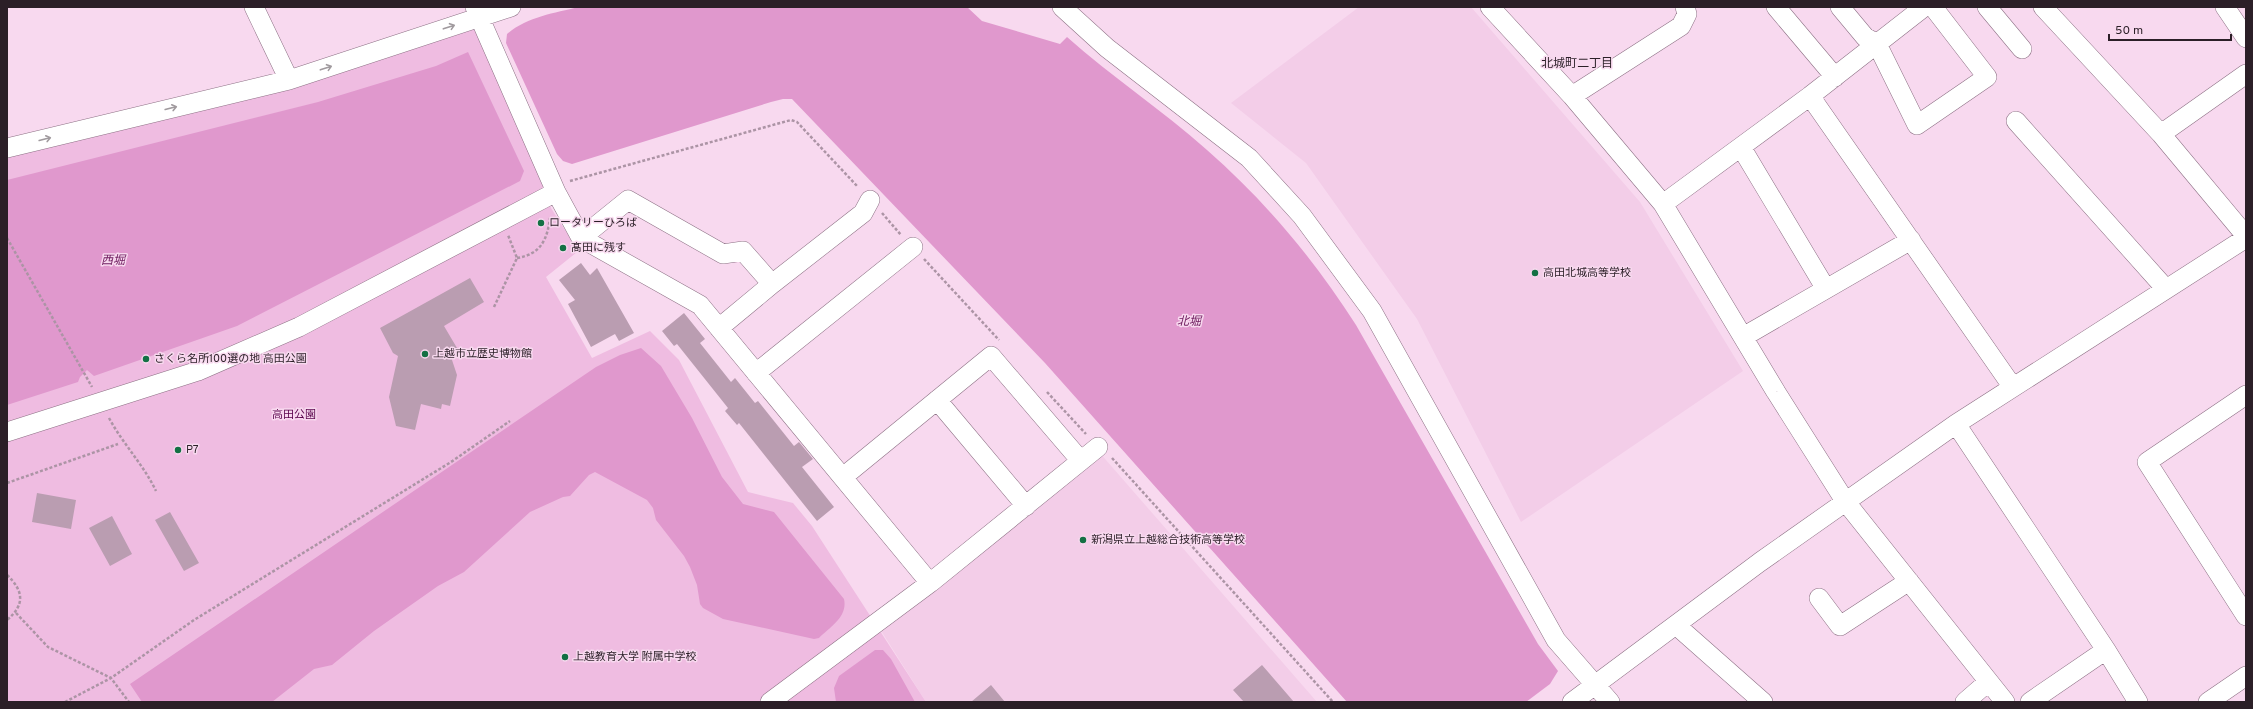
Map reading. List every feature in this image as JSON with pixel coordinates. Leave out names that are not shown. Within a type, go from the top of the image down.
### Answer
[{"type":"street","points":[[254,7],[289,80]]},
{"type":"street","points":[[7,148],[289,80],[477,12],[511,7]]},
{"type":"street","points":[[1062,7],[1107,48],[1249,158],[1302,216],[1372,311],[1556,640],[1610,702]]},
{"type":"street","points":[[1490,7],[1572,96],[1663,204],[1743,337],[1845,500],[2005,702]]},
{"type":"street","points":[[1572,96],[1681,26],[1687,14],[1685,7]]},
{"type":"street","points":[[1776,7],[1835,77]]},
{"type":"street","points":[[1840,7],[1865,37],[1877,44],[1917,125],[1987,77],[1933,7]]},
{"type":"street","points":[[1663,204],[1810,96],[1924,7]]},
{"type":"street","points":[[1987,7],[2022,49]]},
{"type":"street","points":[[1572,702],[1677,626],[1845,500],[2012,386],[2246,237],[2161,134],[2042,7]]},
{"type":"street","points":[[2224,7],[2246,38]]},
{"type":"street","points":[[477,12],[556,192],[581,238],[695,302],[719,328],[930,583]]},
{"type":"street","points":[[2161,134],[2246,74]]},
{"type":"street","points":[[1810,96],[2012,386]]},
{"type":"street","points":[[2016,121],[2166,289]]},
{"type":"street","points":[[1741,147],[1826,289]]},
{"type":"street","points":[[7,432],[198,371],[299,327],[556,192]]},
{"type":"street","points":[[581,238],[628,200],[723,254],[743,251],[772,284]]},
{"type":"street","points":[[719,328],[772,284],[863,213],[870,200]]},
{"type":"street","points":[[1743,337],[1911,240]]},
{"type":"street","points":[[756,373],[913,247]]},
{"type":"street","points":[[842,477],[991,356],[1081,461]]},
{"type":"street","points":[[2246,395],[2147,462],[2246,616]]},
{"type":"street","points":[[937,400],[1026,506]]},
{"type":"street","points":[[1956,424],[2106,650],[2138,702]]},
{"type":"street","points":[[770,702],[930,583],[1098,447]]},
{"type":"street","points":[[1819,598],[1840,626],[1909,581]]},
{"type":"street","points":[[1677,626],[1763,702]]},
{"type":"street","points":[[2030,702],[2106,650]]},
{"type":"street","points":[[2208,702],[2246,676]]},
{"type":"street","points":[[1965,702],[1988,682]]},
{"type":"path","points":[[517,258],[528,256],[547,239],[550,213]]},
{"type":"path","points":[[494,307],[517,258],[514,246],[505,229]]},
{"type":"path","points":[[7,238],[122,442],[145,469],[156,491]]},
{"type":"path","points":[[65,702],[111,678],[194,620],[451,462],[510,421]]},
{"type":"path","points":[[7,483],[118,444]]},
{"type":"path","points":[[1098,447],[1111,457],[1333,702]]},
{"type":"path","points":[[7,575],[15,583],[20,593],[20,605],[16,612],[7,620]]},
{"type":"path","points":[[16,612],[48,647],[111,678],[129,702]]},
{"type":"shaded area","name":"高田北城高等学校","points":[[1359,7],[1471,7],[1640,202],[1743,371],[1521,522],[1417,319],[1306,163],[1231,103]]},
{"type":"shaded area","name":"新潟県立上越総合技術高等学校","points":[[1099,452],[1317,702],[926,702],[880,629]]},
{"type":"green space","name":"高田公園","points":[[473,25],[544,175],[551,208],[572,241],[582,248],[546,277],[592,358],[650,331],[679,360],[748,492],[793,503],[812,526],[926,702],[7,702],[7,155]]},
{"type":"water","name":"北堀","points":[[579,7],[967,7],[982,21],[1060,44],[1067,37],[1207,150],[1269,211],[1306,254],[1340,300],[1356,325],[1538,644],[1558,671],[1550,684],[1526,702],[1347,702],[1045,363],[792,99],[783,99],[771,102],[572,164],[563,161],[557,154],[506,43],[507,34],[523,23],[541,16]]},
{"type":"water","name":"西堀","points":[[468,52],[524,171],[520,181],[237,326],[94,376],[87,370],[80,377],[78,382],[7,405],[7,180],[318,102],[436,66]]},
{"type":"water","points":[[641,348],[661,366],[692,418],[722,477],[743,504],[774,512],[844,599],[845,605],[841,616],[833,626],[819,638],[814,639],[723,619],[703,608],[700,604],[697,585],[690,567],[684,556],[656,520],[653,508],[647,500],[595,472],[589,475],[570,496],[563,497],[530,512],[464,572],[438,586],[374,631],[332,665],[314,669],[272,702],[142,702],[130,684],[596,367],[620,355]]},
{"type":"water","points":[[875,650],[883,650],[891,659],[915,702],[836,702],[834,688],[839,676]]},
{"type":"building","points":[[581,263],[590,275],[597,268],[634,333],[619,341],[615,334],[591,347],[568,304],[575,300],[559,280]]},
{"type":"building","name":"上越市立歴史博物館","points":[[470,278],[484,302],[444,326],[457,348],[452,360],[457,375],[450,406],[442,404],[441,409],[421,404],[415,430],[396,426],[389,397],[398,356],[393,353],[380,328]]},
{"type":"building","points":[[684,313],[705,339],[700,343],[731,382],[735,378],[755,403],[758,401],[794,446],[799,442],[813,459],[802,467],[834,507],[817,521],[739,423],[737,425],[725,411],[728,408],[677,344],[674,346],[662,331]]},
{"type":"building","points":[[37,493],[76,500],[71,529],[32,522]]},
{"type":"building","points":[[170,512],[199,563],[184,571],[155,520]]},
{"type":"building","points":[[112,516],[132,554],[110,566],[89,528]]},
{"type":"building","points":[[1262,665],[1294,702],[1244,702],[1233,690]]},
{"type":"building","points":[[991,685],[1005,702],[971,702]]},
{"type":"place","name":"ロータリーひろば","points":[[541,223]]},
{"type":"place","name":"髙田に残す","points":[[563,248]]},
{"type":"place","name":"高田北城高等学校","points":[[1535,273]]},
{"type":"place","name":"上越市立歴史博物館","points":[[425,354]]},
{"type":"place","name":"さくら名所100選の地 高田公園","points":[[146,359]]},
{"type":"place","name":"P7","points":[[178,450]]},
{"type":"place","name":"新潟県立上越総合技術高等学校","points":[[1083,540]]},
{"type":"place","name":"上越教育大学 附属中学校","points":[[565,657]]},
{"type":"district","name":"北城町二丁目","points":[[1577,64]]}]
